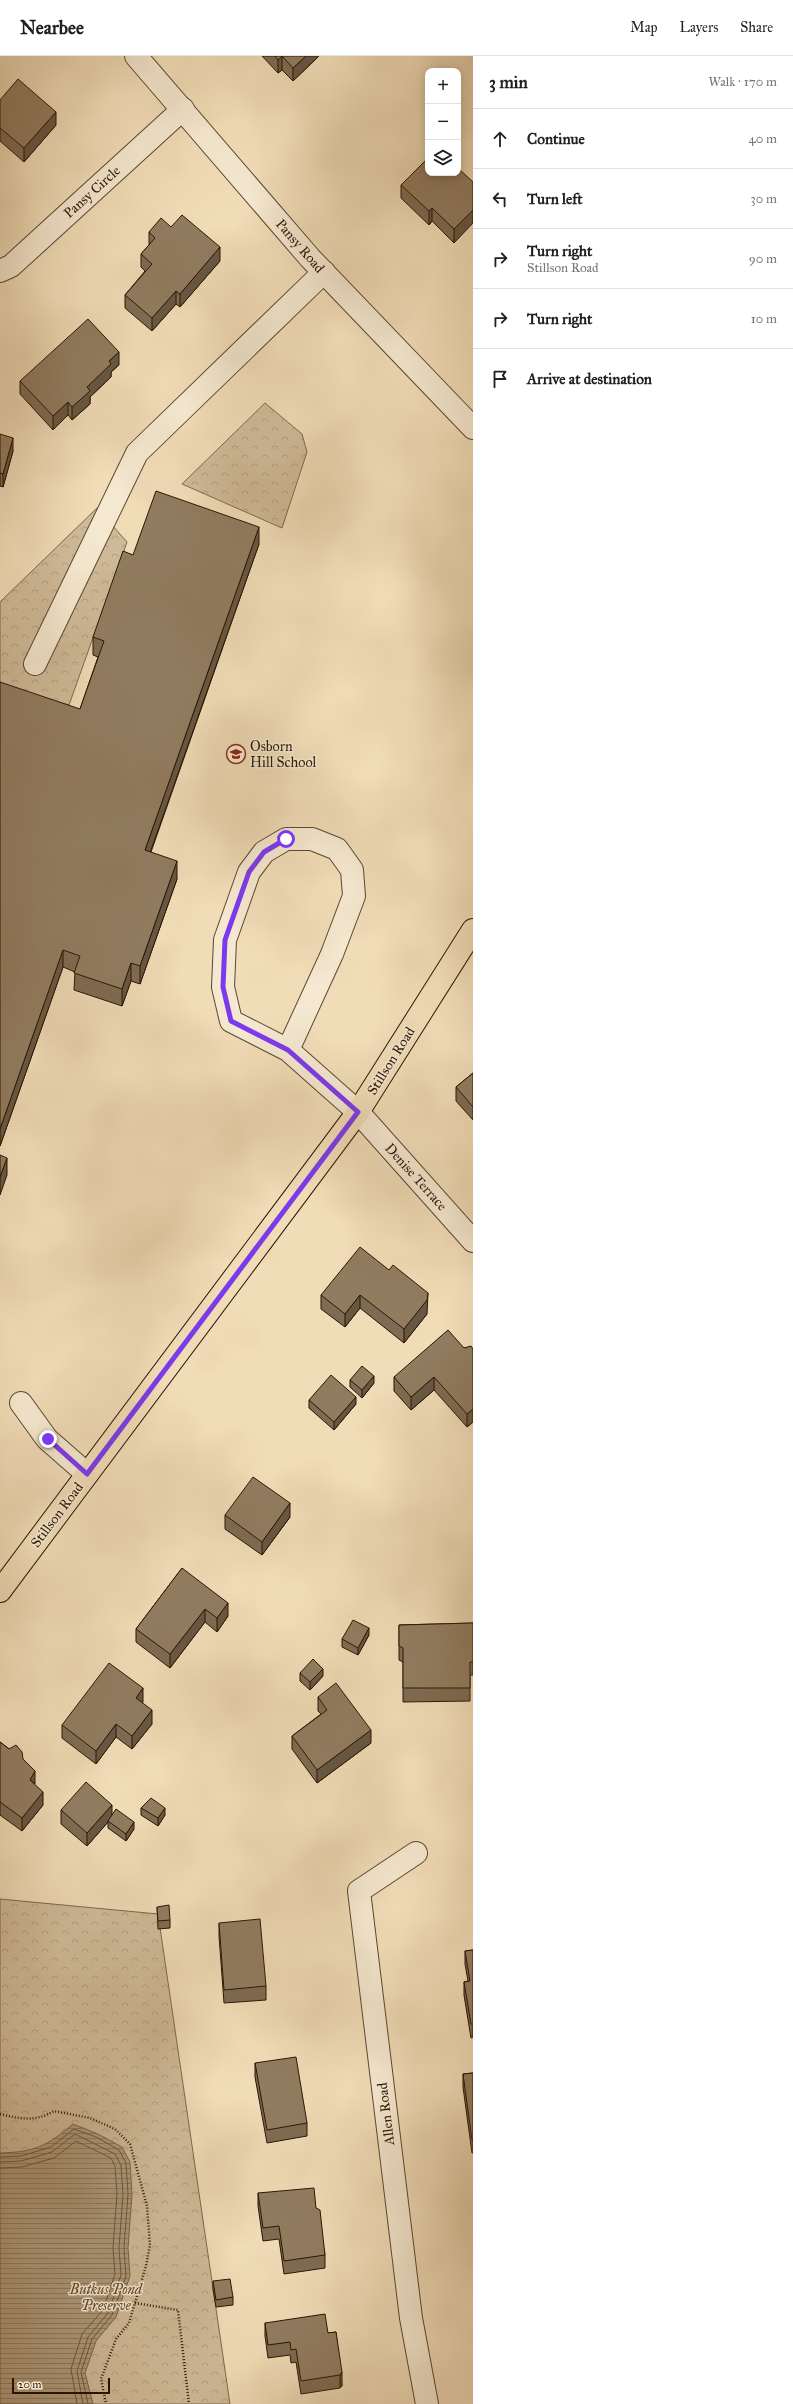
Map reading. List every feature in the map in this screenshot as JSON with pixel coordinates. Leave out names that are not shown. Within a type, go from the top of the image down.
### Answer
[{"type":"main road","name":"Stillson Road","points":[[0,1591],[358,1112],[473,930]]},
{"type":"street","name":"Pansy Road","points":[[136,56],[324,272],[473,428]]},
{"type":"street","name":"Pansy Circle","points":[[0,272],[12,266],[183,109]]},
{"type":"street","points":[[35,664],[137,452],[324,272]]},
{"type":"street","name":"Denise Terrace","points":[[288,1050],[332,954],[354,896],[352,870],[337,849],[312,839],[286,839],[264,852],[249,872],[225,940],[223,987],[231,1021],[288,1050],[358,1112],[473,1241]]},
{"type":"street","points":[[21,1403],[48,1439],[87,1474]]},
{"type":"street","name":"Allen Road","points":[[416,1853],[359,1890],[411,2318],[427,2404]]},
{"type":"path","points":[[0,2114],[24,2120],[45,2116],[54,2111],[90,2118],[115,2129],[130,2144],[147,2206],[150,2245],[129,2324],[116,2339],[101,2379],[106,2404]]},
{"type":"path","points":[[135,2303],[178,2310],[189,2404]]},
{"type":"green space","points":[[265,403],[302,434],[307,452],[282,528],[182,484]]},
{"type":"green space","points":[[97,508],[127,542],[69,705],[0,685],[0,602]]},
{"type":"green space","name":"Butkus Pond Preserve","points":[[0,1899],[158,1914],[230,2404],[0,2404]]},
{"type":"water","points":[[73,2124],[98,2134],[122,2147],[130,2162],[132,2194],[128,2248],[130,2276],[116,2317],[96,2341],[85,2373],[93,2404],[0,2404],[0,2153],[23,2151],[48,2143]]},
{"type":"building","points":[[275,56],[282,56],[278,60]]},
{"type":"building","points":[[282,56],[306,56],[293,68]]},
{"type":"building","points":[[18,79],[56,112],[24,148],[0,128],[0,100]]},
{"type":"building","points":[[425,161],[425,176],[461,176],[461,171],[473,182],[473,210],[454,229],[432,208],[429,211],[401,185]]},
{"type":"building","points":[[182,215],[220,247],[180,294],[176,291],[152,318],[125,295],[152,264],[141,254],[155,238],[149,232],[161,218],[171,227]]},
{"type":"building","points":[[88,319],[119,352],[109,361],[111,364],[87,387],[90,391],[72,407],[68,402],[53,416],[20,381]]},
{"type":"building","points":[[0,434],[13,438],[3,474],[0,473]]},
{"type":"building","points":[[156,491],[259,527],[145,850],[177,861],[140,966],[131,963],[122,989],[74,973],[80,956],[63,950],[0,1129],[0,682],[80,709],[104,641],[93,637],[123,551],[133,555]]},
{"type":"building","points":[[473,1073],[473,1107],[456,1087]]},
{"type":"building","points":[[0,1155],[7,1158],[0,1177]]},
{"type":"building","points":[[360,1247],[389,1270],[393,1265],[428,1293],[427,1300],[404,1329],[360,1295],[345,1314],[321,1295]]},
{"type":"building","points":[[448,1330],[464,1348],[471,1346],[473,1349],[473,1409],[467,1414],[434,1377],[411,1397],[394,1377]]},
{"type":"building","points":[[362,1366],[374,1376],[362,1390],[350,1380]]},
{"type":"building","points":[[331,1375],[356,1397],[334,1422],[309,1400]]},
{"type":"building","points":[[253,1477],[290,1503],[262,1542],[225,1515]]},
{"type":"building","points":[[182,1568],[228,1603],[217,1618],[205,1609],[170,1654],[136,1629]]},
{"type":"building","points":[[353,1620],[369,1628],[358,1648],[342,1639]]},
{"type":"building","points":[[473,1623],[473,1662],[470,1662],[470,1688],[403,1688],[403,1648],[399,1646],[399,1625]]},
{"type":"building","points":[[313,1659],[323,1669],[310,1682],[300,1673]]},
{"type":"building","points":[[109,1663],[143,1688],[136,1698],[152,1710],[132,1736],[116,1724],[96,1751],[62,1725]]},
{"type":"building","points":[[336,1683],[371,1730],[317,1770],[292,1736],[327,1710],[318,1697]]},
{"type":"building","points":[[0,1742],[9,1749],[16,1745],[22,1752],[23,1759],[35,1771],[30,1780],[43,1792],[22,1818],[0,1802]]},
{"type":"building","points":[[86,1782],[112,1805],[87,1833],[61,1810]]},
{"type":"building","points":[[151,1798],[165,1808],[158,1818],[141,1808]]},
{"type":"building","points":[[116,1809],[134,1822],[126,1834],[108,1821]]},
{"type":"building","points":[[169,1905],[170,1920],[158,1921],[157,1907]]},
{"type":"building","points":[[260,1919],[266,1986],[224,1990],[219,1923]]},
{"type":"building","points":[[473,1950],[473,2024],[471,2024],[464,1982],[470,1981],[465,1951]]},
{"type":"building","points":[[296,2057],[307,2123],[267,2130],[255,2063]]},
{"type":"building","points":[[473,2073],[473,2140],[472,2140],[463,2074]]},
{"type":"building","points":[[314,2188],[316,2208],[320,2210],[325,2255],[284,2261],[279,2226],[263,2228],[258,2193]]},
{"type":"building","points":[[230,2279],[233,2297],[216,2300],[213,2281]]},
{"type":"building","points":[[325,2314],[328,2333],[336,2332],[342,2372],[340,2375],[301,2381],[296,2349],[291,2350],[290,2342],[268,2345],[265,2323]]},
{"type":"place","name":"Osborn Hill School","points":[[236,754]]},
{"type":"route","points":[[48,1439],[87,1474],[358,1112],[288,1050],[231,1021],[223,987],[225,940],[249,872],[264,852],[286,839]]}]
